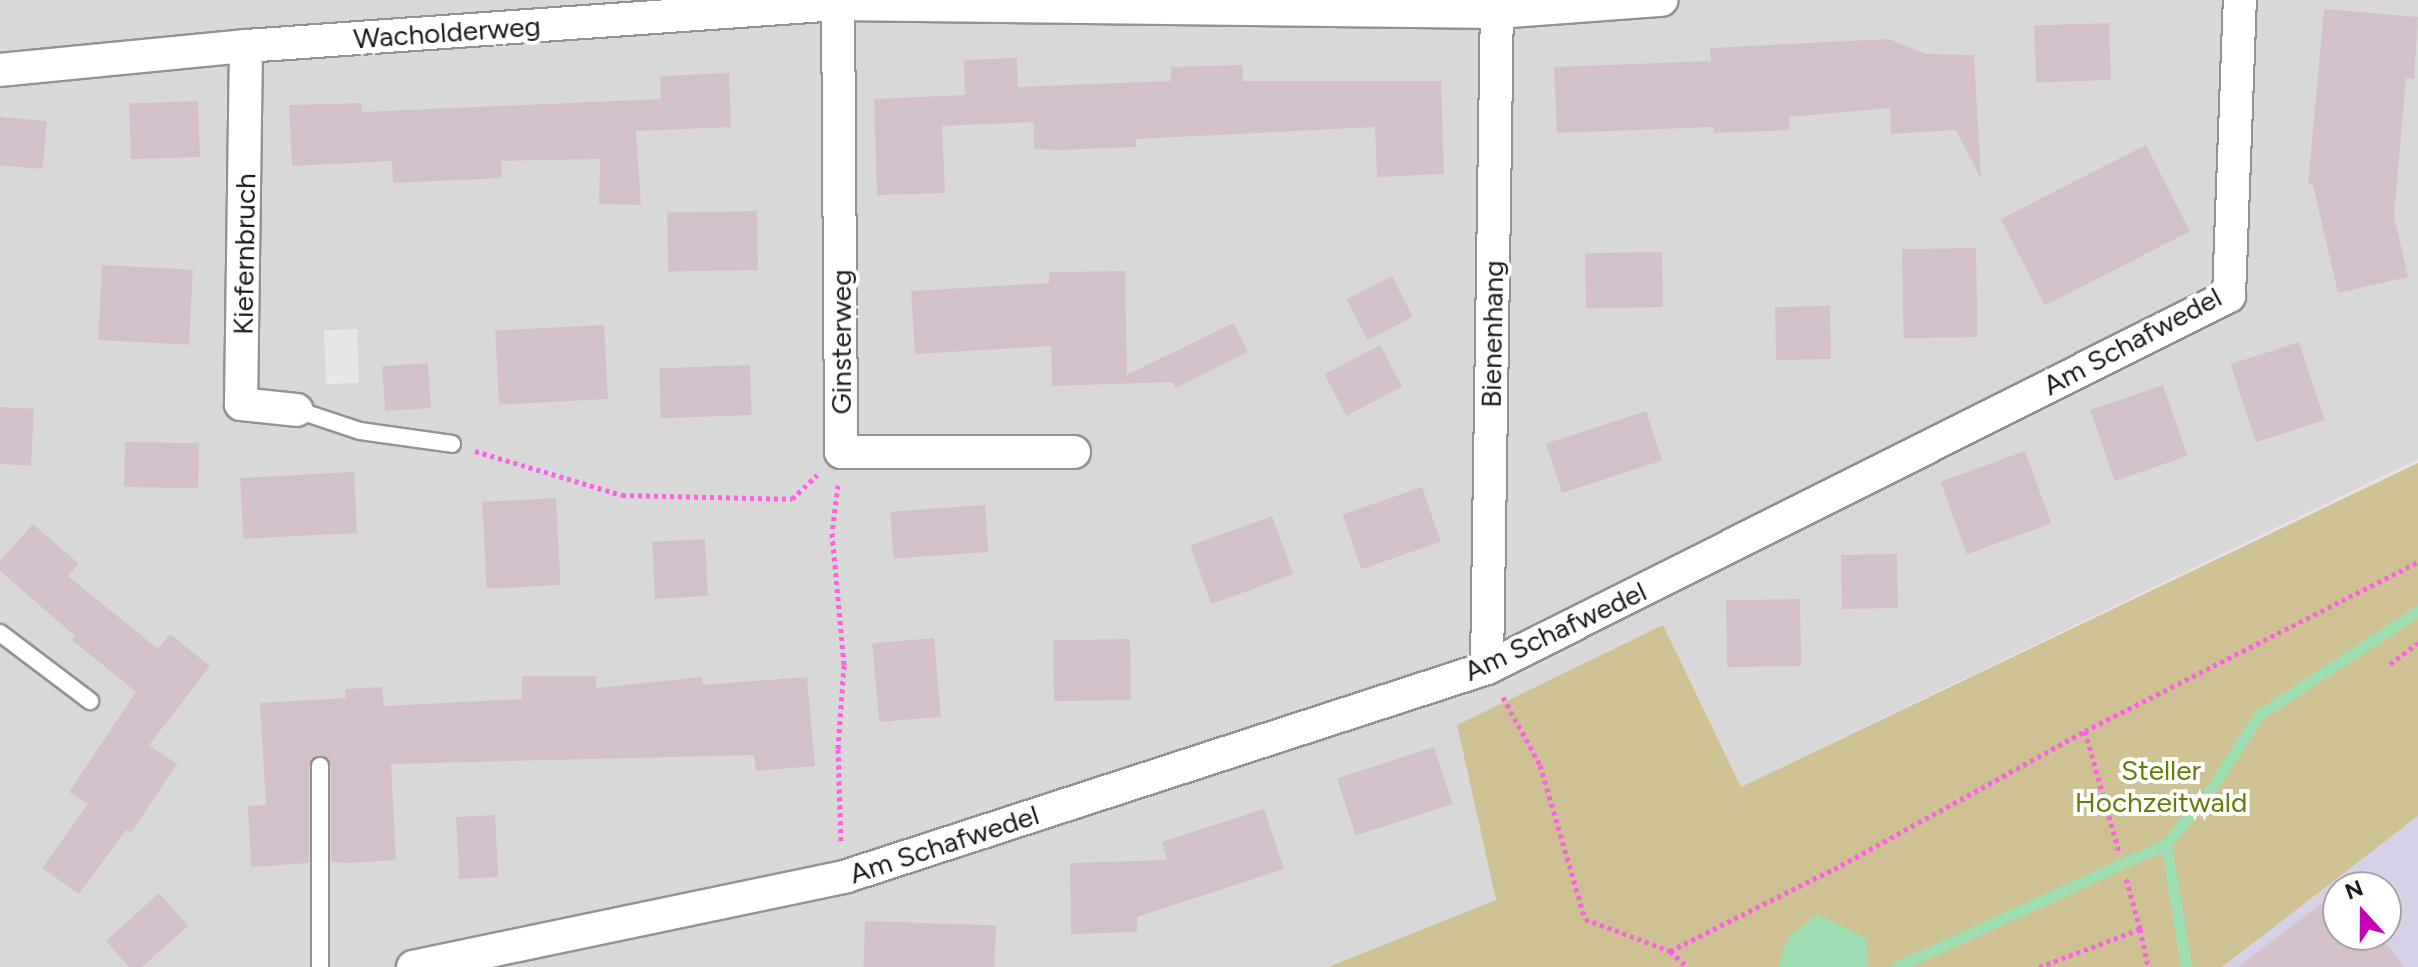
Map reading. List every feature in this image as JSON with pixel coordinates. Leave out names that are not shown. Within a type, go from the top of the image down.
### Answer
[{"type":"street","name":"Wacholderweg","points":[[0,70],[246,46],[838,2],[1497,6],[1662,0]]},
{"type":"street","name":"Am Schafwedel","points":[[413,967],[847,876],[1487,668],[2229,296],[2240,0]]},
{"type":"street","name":"Ginsterweg","points":[[838,2],[841,452],[1074,452]]},
{"type":"street","name":"Bienenhang","points":[[1487,668],[1497,6]]},
{"type":"street","name":"Kiefernbruch","points":[[246,46],[241,404],[297,410]]},
{"type":"lane","points":[[297,410],[360,431],[452,444]]},
{"type":"lane","points":[[0,633],[90,701]]},
{"type":"lane","points":[[320,766],[320,967]]},
{"type":"path","points":[[452,444],[622,495],[792,499],[841,452]]},
{"type":"path","points":[[841,452],[832,533],[844,665],[839,764],[841,850],[847,876]]},
{"type":"path","points":[[1670,951],[1834,869],[2085,731],[2418,562]]},
{"type":"path","points":[[2390,664],[2418,643]]},
{"type":"path","points":[[1487,668],[1540,765],[1585,919],[1670,951],[1687,967]]},
{"type":"path","points":[[2085,731],[2119,852]]},
{"type":"path","points":[[2126,878],[2148,967]]},
{"type":"path","points":[[2039,967],[2140,929]]},
{"type":"shaded area","points":[[0,0],[2418,0],[2418,459],[1741,787],[1663,625],[1457,725],[1496,900],[1328,967],[0,967]]},
{"type":"shaded area","points":[[357,329],[359,383],[326,384],[324,330]]},
{"type":"shaded area","points":[[2418,816],[2418,967],[2222,967],[2322,890],[2322,951],[2402,951],[2402,871],[2347,871]]},
{"type":"shaded area","points":[[1817,914],[1866,938],[1868,967],[1778,967],[1788,938]]},
{"type":"green space","name":"Steller Hochzeitwald","points":[[2418,463],[2418,816],[2347,871],[2322,871],[2322,890],[2222,967],[1328,967],[1496,900],[1457,725],[1663,625],[1741,787]]},
{"type":"building","points":[[2324,9],[2418,17],[2414,79],[2406,78],[2394,216],[2408,277],[2338,293],[2313,185],[2308,184]]},
{"type":"building","points":[[2109,23],[2111,80],[2036,83],[2034,26]]},
{"type":"building","points":[[1889,39],[1926,54],[1974,55],[1981,179],[1956,130],[1891,134],[1890,108],[1789,117],[1790,130],[1714,133],[1713,127],[1557,133],[1554,67],[1711,61],[1710,48]]},
{"type":"building","points":[[1017,58],[1018,87],[1171,81],[1171,67],[1243,65],[1243,81],[1441,81],[1444,174],[1377,177],[1375,127],[1136,139],[1136,147],[1062,150],[1034,149],[1034,122],[942,126],[945,193],[877,195],[874,99],[965,95],[964,60]]},
{"type":"building","points":[[729,73],[731,127],[636,131],[641,205],[599,204],[600,159],[501,161],[502,178],[393,183],[392,161],[292,166],[289,105],[362,103],[362,112],[661,99],[660,76]]},
{"type":"building","points":[[198,101],[200,157],[131,159],[129,103]]},
{"type":"building","points":[[0,117],[47,121],[43,169],[0,165]]},
{"type":"building","points":[[2146,145],[2190,231],[2045,305],[2001,219]]},
{"type":"building","points":[[757,211],[758,270],[668,272],[667,213]]},
{"type":"building","points":[[1976,248],[1978,337],[1904,338],[1902,249]]},
{"type":"building","points":[[1662,252],[1663,307],[1586,308],[1585,253]]},
{"type":"building","points":[[102,265],[193,270],[189,345],[98,340]]},
{"type":"building","points":[[1125,271],[1127,375],[1233,323],[1248,352],[1176,388],[1173,382],[1052,386],[1051,346],[915,354],[911,291],[1049,283],[1049,272]]},
{"type":"building","points":[[1392,276],[1413,317],[1367,340],[1347,299]]},
{"type":"building","points":[[1830,306],[1831,359],[1776,360],[1775,307]]},
{"type":"building","points":[[604,325],[608,399],[499,405],[495,331]]},
{"type":"building","points":[[2299,342],[2324,420],[2256,442],[2231,364]]},
{"type":"building","points":[[1380,345],[1402,386],[1346,416],[1324,375]]},
{"type":"building","points":[[428,363],[431,408],[385,411],[382,366]]},
{"type":"building","points":[[750,365],[752,415],[661,418],[659,368]]},
{"type":"building","points":[[2163,385],[2187,456],[2115,481],[2090,410]]},
{"type":"building","points":[[0,407],[34,409],[31,466],[0,464]]},
{"type":"building","points":[[1646,411],[1662,460],[1562,493],[1546,443]]},
{"type":"building","points":[[125,442],[199,443],[198,488],[124,487]]},
{"type":"building","points":[[2025,451],[2051,523],[1967,554],[1940,482]]},
{"type":"building","points":[[354,472],[357,533],[243,539],[240,478]]},
{"type":"building","points":[[1422,487],[1441,542],[1361,569],[1343,514]]},
{"type":"building","points":[[556,498],[561,585],[487,589],[482,502]]},
{"type":"building","points":[[985,505],[988,552],[894,559],[890,512]]},
{"type":"building","points":[[1272,516],[1293,574],[1211,604],[1190,546]]},
{"type":"building","points":[[33,524],[79,564],[68,576],[158,649],[170,634],[210,666],[149,745],[177,764],[131,833],[126,830],[79,894],[42,868],[88,804],[69,792],[136,692],[72,640],[75,636],[0,571],[0,561]]},
{"type":"building","points":[[705,539],[708,596],[655,599],[652,542]]},
{"type":"building","points":[[1897,554],[1898,608],[1842,609],[1841,555]]},
{"type":"building","points":[[1800,599],[1801,666],[1727,667],[1726,600]]},
{"type":"building","points":[[934,638],[941,717],[879,722],[872,643]]},
{"type":"building","points":[[1130,639],[1131,700],[1054,701],[1053,640]]},
{"type":"building","points":[[522,676],[596,676],[596,688],[702,677],[703,685],[807,677],[815,766],[756,771],[754,755],[391,764],[396,860],[350,863],[331,862],[331,766],[319,755],[309,766],[309,863],[251,867],[248,806],[266,805],[260,703],[346,698],[345,689],[382,687],[384,706],[522,699]]},
{"type":"building","points":[[1434,747],[1453,804],[1356,836],[1337,779]]},
{"type":"building","points":[[1264,809],[1284,869],[1137,917],[1137,932],[1071,934],[1070,863],[1167,860],[1162,842]]},
{"type":"building","points":[[495,815],[498,877],[459,879],[456,817]]},
{"type":"building","points":[[159,893],[188,926],[142,967],[129,967],[106,941]]},
{"type":"building","points":[[2322,903],[2322,951],[2392,951],[2404,967],[2238,967]]},
{"type":"building","points":[[865,921],[996,926],[994,967],[863,967]]},
{"type":"waterway","points":[[2186,967],[2166,844],[2207,795],[2259,715],[2418,611]]},
{"type":"waterway","points":[[1897,967],[2166,844]]}]
